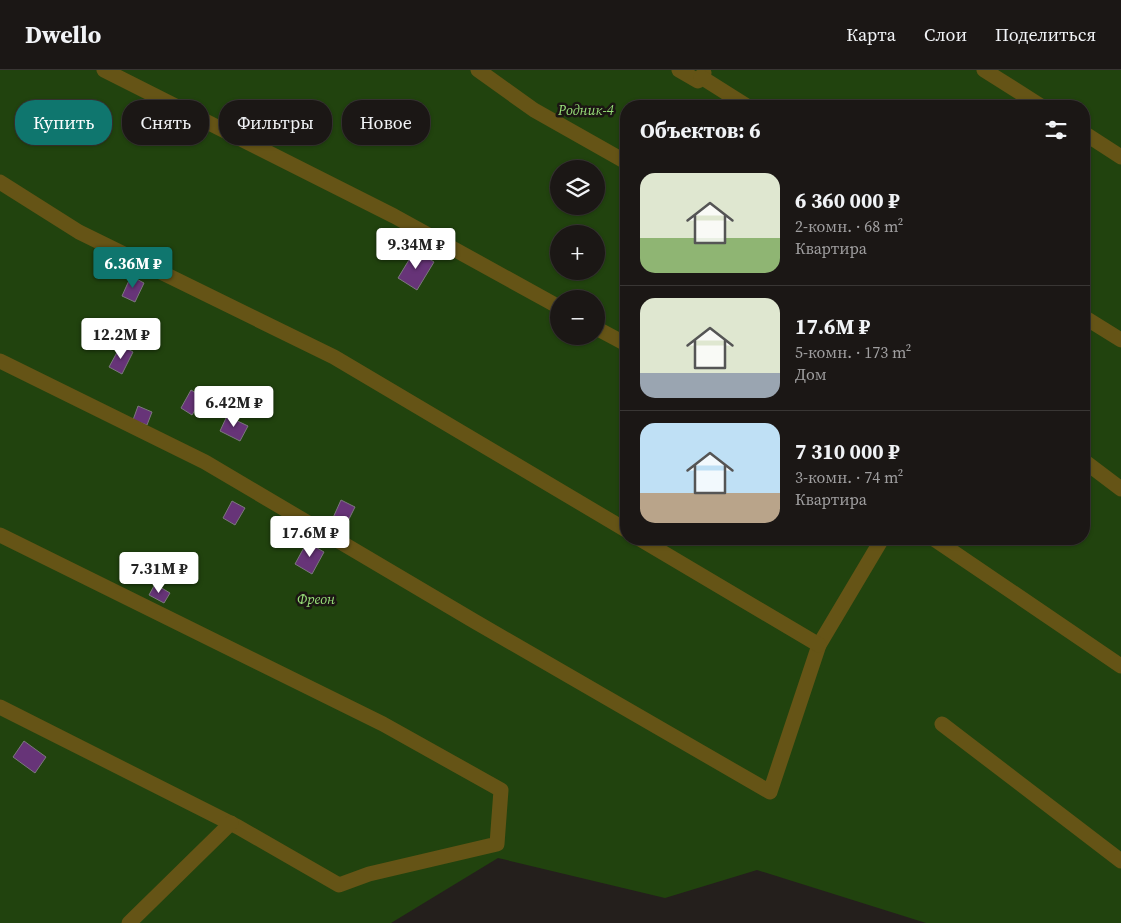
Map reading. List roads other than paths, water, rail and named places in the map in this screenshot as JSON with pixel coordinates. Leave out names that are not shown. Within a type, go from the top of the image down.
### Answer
[{"type":"lane","points":[[104,70],[394,216],[550,302]]},
{"type":"lane","points":[[478,70],[534,110],[620,159]]},
{"type":"lane","points":[[679,70],[698,81],[704,74],[739,100]]},
{"type":"lane","points":[[984,70],[1032,100]]},
{"type":"lane","points":[[1090,137],[1121,157]]},
{"type":"lane","points":[[0,182],[79,232],[334,357],[620,526]]},
{"type":"lane","points":[[1090,320],[1121,340]]},
{"type":"lane","points":[[605,333],[620,341]]},
{"type":"lane","points":[[0,360],[206,462],[474,621],[770,792],[819,645],[878,545]]},
{"type":"lane","points":[[1090,465],[1121,489]]},
{"type":"lane","points":[[0,535],[382,724],[501,790],[497,844],[369,874],[339,885],[231,823],[0,707]]},
{"type":"lane","points":[[650,545],[819,645]]},
{"type":"lane","points":[[943,545],[1121,666]]},
{"type":"lane","points":[[942,724],[1121,860]]},
{"type":"lane","points":[[129,923],[231,823]]},
{"type":"park label","name":"Родник-4","points":[[586,110]]},
{"type":"park label","name":"Фреон","points":[[316,599]]}]
